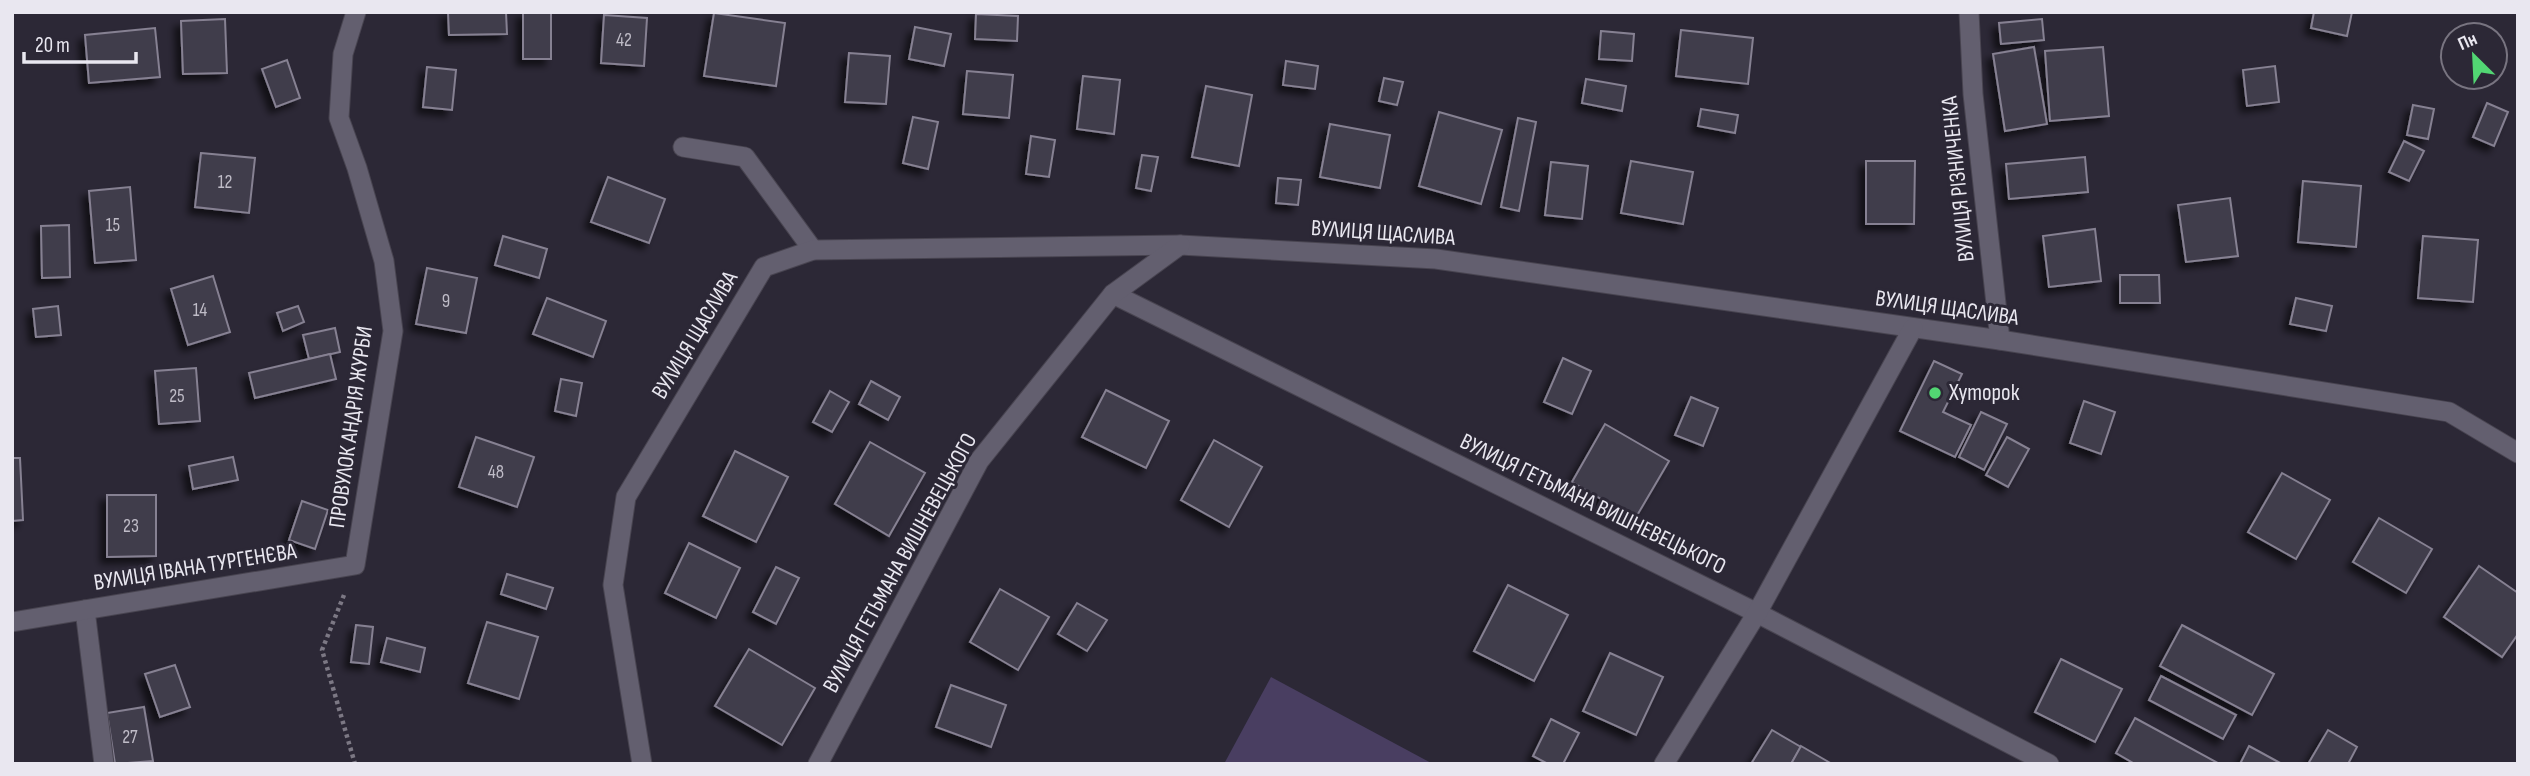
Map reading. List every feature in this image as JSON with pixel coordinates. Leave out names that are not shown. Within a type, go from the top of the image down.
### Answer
[{"type":"street","name":"ПРОВУЛОК АНДРІЯ ЖУРБИ","points":[[355,565],[393,331],[384,261],[357,168],[339,118],[343,54],[356,12]]},
{"type":"street","name":"ВУЛИЦЯ РІЗНИЧЕНКА","points":[[1969,12],[1973,94],[2000,340]]},
{"type":"street","points":[[683,147],[745,157],[813,250]]},
{"type":"street","name":"ВУЛИЦЯ ЩАСЛИВА","points":[[642,764],[612,585],[626,497],[764,267],[813,250],[1180,245],[1436,259],[2000,340],[2449,412],[2518,453]]},
{"type":"street","name":"ВУЛИЦЯ ГЕТЬМАНА ВИШНЕВЕЦЬКОГО","points":[[818,764],[979,461],[1113,294],[1180,245]]},
{"type":"street","name":"ВУЛИЦЯ ГЕТЬМАНА ВИШНЕВЕЦЬКОГО","points":[[1113,294],[1757,613],[2049,764]]},
{"type":"street","points":[[1664,764],[1757,613],[1913,328]]},
{"type":"street","name":"ВУЛИЦЯ ІВАНА ТУРГЕНЄВА","points":[[12,622],[355,565]]},
{"type":"street","name":"ВУЛИЦЯ ІВАНА ТУРГЕНЄВА","points":[[85,610],[104,764]]},
{"type":"path","points":[[355,565],[323,650],[355,764]]},
{"type":"shaded area","points":[[1271,677],[1433,764],[1224,764]]},
{"type":"building","points":[[448,12],[506,12],[507,34],[449,35]]},
{"type":"building","points":[[523,12],[551,12],[551,59],[523,59]]},
{"type":"building","points":[[2314,12],[2352,12],[2347,36],[2311,28]]},
{"type":"building","points":[[714,13],[785,23],[776,86],[704,76]]},
{"type":"building","points":[[976,14],[1018,16],[1017,41],[975,39]]},
{"type":"building","points":[[604,15],[647,18],[644,66],[601,63]]},
{"type":"building","points":[[225,19],[227,73],[183,74],[181,21]]},
{"type":"building","points":[[2042,19],[2044,40],[2001,44],[1999,23]]},
{"type":"building","points":[[915,27],[951,34],[944,66],[909,59]]},
{"type":"building","points":[[155,28],[160,77],[89,83],[85,35]]},
{"type":"building","points":[[1681,30],[1753,38],[1748,84],[1676,76]]},
{"type":"building","points":[[1601,31],[1634,34],[1632,61],[1599,59]]},
{"type":"building","points":[[2034,47],[2047,124],[2005,131],[1993,54]]},
{"type":"building","points":[[2103,47],[2109,116],[2050,121],[2045,51]]},
{"type":"building","points":[[849,53],[890,56],[886,104],[845,102]]},
{"type":"building","points":[[287,60],[300,98],[276,107],[262,69]]},
{"type":"building","points":[[1286,61],[1318,66],[1315,89],[1283,85]]},
{"type":"building","points":[[2275,66],[2279,102],[2247,106],[2243,70]]},
{"type":"building","points":[[427,67],[456,70],[452,110],[423,107]]},
{"type":"building","points":[[967,71],[1013,75],[1009,118],[963,114]]},
{"type":"building","points":[[1083,76],[1120,80],[1114,134],[1077,129]]},
{"type":"building","points":[[1384,78],[1403,82],[1397,105],[1379,101]]},
{"type":"building","points":[[1586,79],[1626,86],[1622,111],[1582,103]]},
{"type":"building","points":[[1206,86],[1252,95],[1239,166],[1192,157]]},
{"type":"building","points":[[2487,103],[2508,112],[2494,146],[2473,137]]},
{"type":"building","points":[[2413,105],[2434,109],[2428,139],[2407,135]]},
{"type":"building","points":[[1701,109],[1738,115],[1735,133],[1698,126]]},
{"type":"building","points":[[1439,112],[1502,130],[1481,204],[1419,186]]},
{"type":"building","points":[[913,117],[938,122],[928,169],[903,163]]},
{"type":"building","points":[[1518,118],[1536,122],[1519,211],[1501,207]]},
{"type":"building","points":[[1330,124],[1390,135],[1380,188],[1320,177]]},
{"type":"building","points":[[1031,136],[1055,140],[1049,177],[1026,174]]},
{"type":"building","points":[[2404,141],[2424,151],[2409,181],[2389,172]]},
{"type":"building","points":[[201,153],[255,158],[249,213],[195,207]]},
{"type":"building","points":[[1142,155],[1158,157],[1151,191],[1136,188]]},
{"type":"building","points":[[2085,157],[2088,192],[2009,199],[2006,164]]},
{"type":"building","points":[[1631,161],[1693,172],[1683,224],[1621,213]]},
{"type":"building","points":[[1866,161],[1915,161],[1914,224],[1866,224]]},
{"type":"building","points":[[1551,162],[1588,166],[1582,219],[1545,215]]},
{"type":"building","points":[[608,177],[665,199],[649,243],[591,222]]},
{"type":"building","points":[[1278,178],[1301,180],[1298,205],[1276,203]]},
{"type":"building","points":[[2303,181],[2361,186],[2356,247],[2298,242]]},
{"type":"building","points":[[130,187],[136,260],[95,263],[89,191]]},
{"type":"building","points":[[2230,198],[2238,256],[2186,262],[2178,205]]},
{"type":"building","points":[[69,225],[70,277],[42,278],[41,226]]},
{"type":"building","points":[[2095,229],[2101,281],[2049,287],[2043,236]]},
{"type":"building","points":[[503,236],[547,249],[539,278],[495,265]]},
{"type":"building","points":[[2423,236],[2478,240],[2473,302],[2418,298]]},
{"type":"building","points":[[427,268],[477,278],[466,333],[416,324]]},
{"type":"building","points":[[2120,275],[2159,275],[2160,303],[2120,303]]},
{"type":"building","points":[[213,276],[230,332],[188,345],[171,289]]},
{"type":"building","points":[[547,298],[606,321],[593,357],[533,334]]},
{"type":"building","points":[[2296,298],[2332,306],[2326,331],[2290,324]]},
{"type":"building","points":[[58,306],[61,335],[36,337],[33,309]]},
{"type":"building","points":[[298,306],[304,322],[283,331],[277,313]]},
{"type":"building","points":[[335,328],[340,352],[309,359],[303,335]]},
{"type":"building","points":[[330,354],[336,379],[255,398],[249,373]]},
{"type":"building","points":[[1563,358],[1591,371],[1572,414],[1544,402]]},
{"type":"building","name":"Хуторок","points":[[1934,361],[1962,374],[1943,412],[1971,425],[1955,457],[1900,431]]},
{"type":"building","points":[[196,368],[200,421],[159,424],[155,371]]},
{"type":"building","points":[[561,379],[582,383],[576,416],[555,411]]},
{"type":"building","points":[[871,381],[900,397],[888,420],[859,404]]},
{"type":"building","points":[[1106,390],[1169,421],[1146,468],[1082,437]]},
{"type":"building","points":[[830,391],[849,402],[832,432],[813,422]]},
{"type":"building","points":[[1691,397],[1718,408],[1703,446],[1675,435]]},
{"type":"building","points":[[2084,401],[2115,412],[2101,454],[2070,443]]},
{"type":"building","points":[[1981,412],[2007,424],[1984,470],[1959,457]]},
{"type":"building","points":[[1605,424],[1669,461],[1635,519],[1572,482]]},
{"type":"building","points":[[476,437],[534,457],[517,507],[459,487]]},
{"type":"building","points":[[2007,437],[2029,449],[2008,487],[1986,475]]},
{"type":"building","points":[[1214,440],[1262,467],[1229,527],[1181,500]]},
{"type":"building","points":[[870,442],[925,473],[889,536],[835,504]]},
{"type":"building","points":[[735,451],[788,477],[756,542],[703,516]]},
{"type":"building","points":[[233,457],[238,480],[193,489],[189,466]]},
{"type":"building","points":[[12,458],[20,458],[23,520],[12,521]]},
{"type":"building","points":[[2282,473],[2330,500],[2296,559],[2248,532]]},
{"type":"building","points":[[107,495],[156,495],[156,556],[107,557]]},
{"type":"building","points":[[302,501],[328,510],[315,549],[289,540]]},
{"type":"building","points":[[2379,518],[2432,549],[2406,593],[2353,562]]},
{"type":"building","points":[[689,543],[740,568],[716,618],[665,593]]},
{"type":"building","points":[[2479,566],[2518,593],[2518,634],[2502,657],[2444,617]]},
{"type":"building","points":[[776,567],[799,578],[776,624],[753,612]]},
{"type":"building","points":[[507,574],[553,588],[546,609],[501,594]]},
{"type":"building","points":[[1508,585],[1568,615],[1534,681],[1474,651]]},
{"type":"building","points":[[1000,589],[1049,617],[1018,670],[970,642]]},
{"type":"building","points":[[1077,603],[1107,620],[1087,651],[1058,634]]},
{"type":"building","points":[[487,622],[538,637],[519,699],[468,683]]},
{"type":"building","points":[[356,625],[373,627],[369,664],[351,662]]},
{"type":"building","points":[[2182,625],[2274,674],[2252,715],[2160,666]]},
{"type":"building","points":[[387,638],[425,648],[420,672],[381,662]]},
{"type":"building","points":[[749,649],[815,688],[782,745],[715,706]]},
{"type":"building","points":[[1610,653],[1663,677],[1636,735],[1583,711]]},
{"type":"building","points":[[2061,659],[2122,689],[2095,742],[2035,712]]},
{"type":"building","points":[[175,665],[190,707],[160,717],[145,674]]},
{"type":"building","points":[[2161,676],[2236,715],[2223,739],[2149,700]]},
{"type":"building","points":[[951,685],[1006,705],[991,747],[936,727]]},
{"type":"building","points":[[144,707],[153,761],[115,764],[107,713]]},
{"type":"building","points":[[2135,718],[2218,764],[2135,764],[2116,753]]},
{"type":"building","points":[[1551,719],[1579,733],[1563,764],[1548,764],[1533,756]]},
{"type":"building","points":[[1772,730],[1801,747],[1791,764],[1751,764]]},
{"type":"building","points":[[2328,730],[2357,747],[2348,764],[2308,764]]},
{"type":"building","points":[[1801,746],[1832,764],[1791,764]]},
{"type":"building","points":[[2249,746],[2282,764],[2240,764]]},
{"type":"place","name":"Хуторок","points":[[1935,393]]}]
